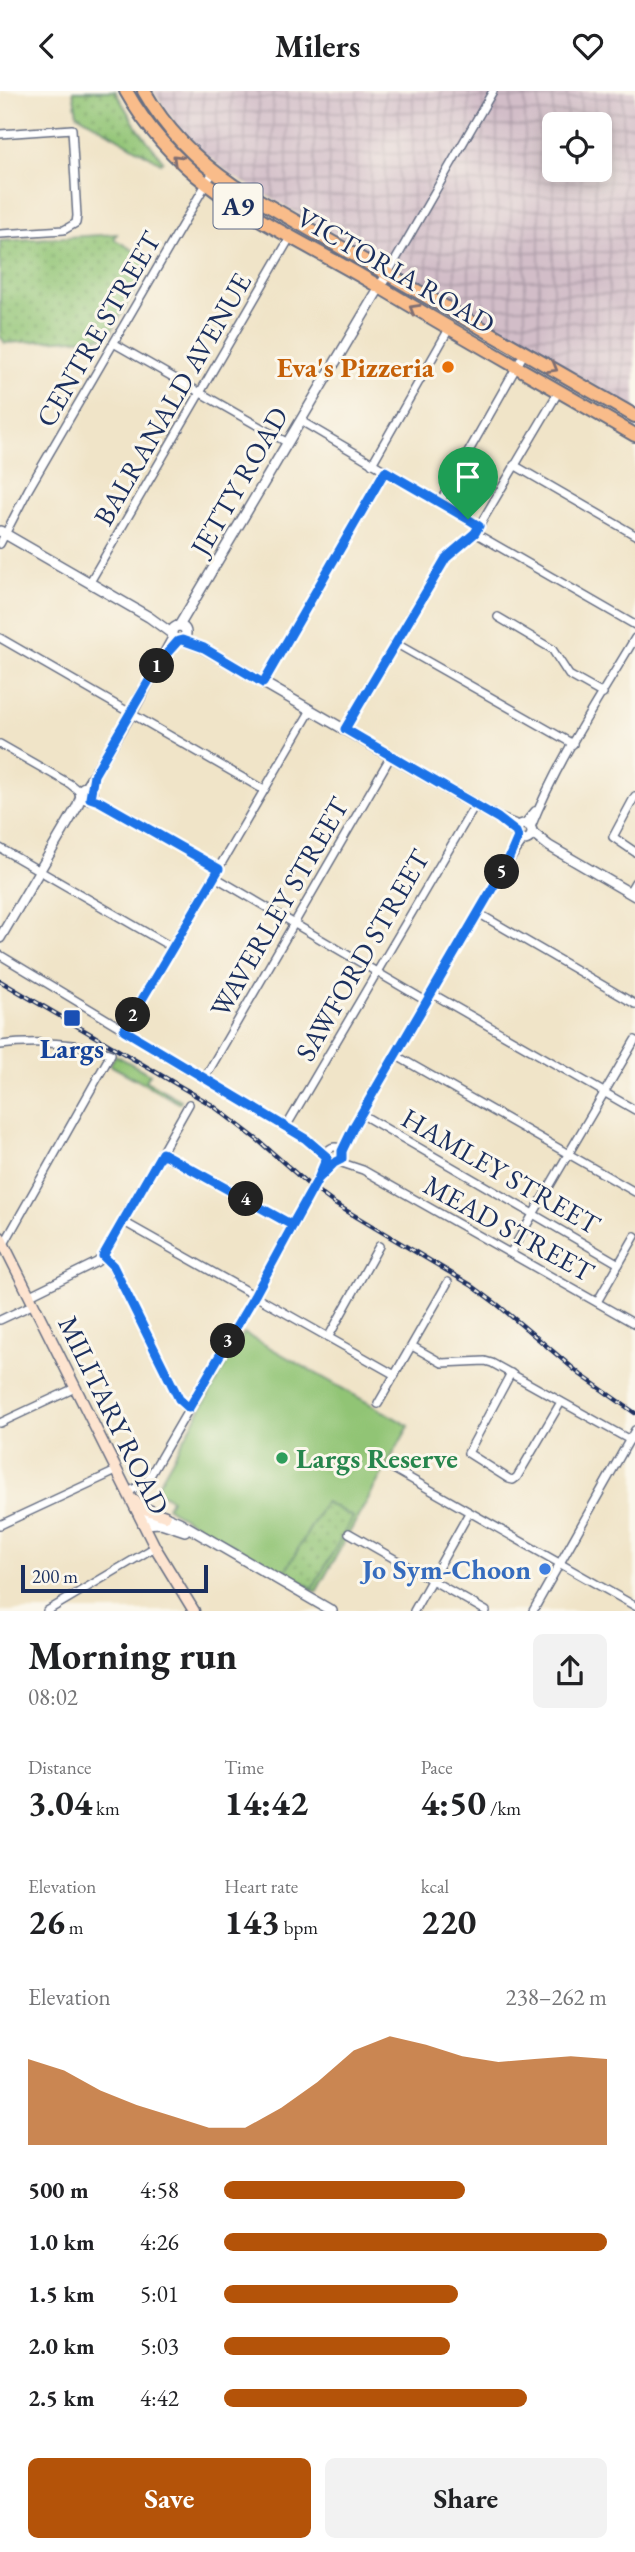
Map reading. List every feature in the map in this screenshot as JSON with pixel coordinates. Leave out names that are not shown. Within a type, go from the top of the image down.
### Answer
[{"type":"highway","name":"VICTORIA ROAD","points":[[126,91],[169,152],[206,185],[635,435]]},
{"type":"highway","name":"VICTORIA ROAD","points":[[144,91],[183,144],[213,172],[635,416]]},
{"type":"main road","name":"MILITARY ROAD","points":[[2,1241],[141,1521],[194,1611]]},
{"type":"main road","points":[[127,1493],[142,1508],[165,1516]]},
{"type":"street","name":"JETTY ROAD","points":[[88,794],[94,775],[493,91]]},
{"type":"street","points":[[0,134],[72,129],[76,223],[64,230],[0,233]]},
{"type":"street","name":"CENTRE STREET","points":[[0,544],[2,532],[115,344],[213,172]]},
{"type":"street","name":"BALRANALD AVENUE","points":[[90,582],[291,236]]},
{"type":"street","points":[[372,464],[449,329]]},
{"type":"street","points":[[115,344],[288,443]]},
{"type":"street","points":[[440,502],[525,352]]},
{"type":"street","points":[[345,729],[446,558],[477,529],[559,391]]},
{"type":"street","points":[[301,421],[440,502],[477,529],[635,625]]},
{"type":"street","points":[[514,465],[635,535]]},
{"type":"street","points":[[263,683],[385,471]]},
{"type":"street","points":[[2,532],[632,894],[635,882]]},
{"type":"street","points":[[498,617],[552,649],[569,675],[603,694]]},
{"type":"street","points":[[0,638],[264,790]]},
{"type":"street","points":[[127,1493],[147,1481],[255,1295],[318,1179],[354,1126],[635,638]]},
{"type":"street","points":[[395,643],[573,744]]},
{"type":"street","points":[[124,1030],[311,710]]},
{"type":"street","points":[[0,744],[88,794],[294,923],[426,1001]]},
{"type":"street","name":"WAVERLEY STREET","points":[[204,1079],[391,756]]},
{"type":"street","points":[[0,938],[77,807],[88,794]]},
{"type":"street","points":[[635,796],[613,837],[635,852]]},
{"type":"street","name":"SAWFORD STREET","points":[[286,1127],[475,804]]},
{"type":"street","points":[[0,848],[173,948]]},
{"type":"street","points":[[478,913],[635,1004]]},
{"type":"street","name":"MEAD STREET","points":[[0,957],[306,1139],[635,1324]]},
{"type":"street","points":[[431,993],[635,1110]]},
{"type":"street","points":[[511,1252],[635,1040]]},
{"type":"street","points":[[0,1045],[94,1048],[111,1055],[2,1241]]},
{"type":"street","points":[[627,1054],[635,1059]]},
{"type":"street","points":[[395,1055],[635,1192]]},
{"type":"street","points":[[0,1320],[103,1256],[189,1104]]},
{"type":"street","name":"HAMLEY STREET","points":[[361,1114],[619,1263]]},
{"type":"street","points":[[162,1153],[292,1225]]},
{"type":"street","points":[[124,1222],[395,1375]]},
{"type":"street","points":[[597,1302],[635,1236]]},
{"type":"street","points":[[329,1336],[379,1247]]},
{"type":"street","points":[[103,1256],[113,1266],[179,1399],[189,1408]]},
{"type":"street","points":[[379,1404],[448,1282]]},
{"type":"street","points":[[412,1346],[442,1363],[485,1361],[561,1402],[633,1436],[533,1611]]},
{"type":"street","points":[[511,1373],[468,1453],[513,1480],[517,1478],[561,1402]]},
{"type":"street","points":[[0,1423],[75,1388]]},
{"type":"street","points":[[390,1467],[635,1605]]},
{"type":"street","points":[[0,1525],[116,1471]]},
{"type":"street","points":[[414,1611],[469,1513]]},
{"type":"street","points":[[141,1521],[165,1516],[179,1522],[332,1611]]},
{"type":"street","points":[[141,1521],[172,1526],[222,1548]]},
{"type":"street","points":[[349,1533],[486,1611]]},
{"type":"street","points":[[47,1611],[155,1547]]},
{"type":"shaded area","points":[[153,91],[635,91],[635,409],[231,175],[202,151],[176,124]]},
{"type":"green space","points":[[73,91],[115,91],[136,126],[163,161],[161,163],[77,114]]},
{"type":"green space","points":[[117,234],[114,239],[152,261],[108,337],[5,343],[0,336],[0,241]]},
{"type":"green space","points":[[115,1055],[150,1074],[146,1081],[181,1100],[179,1103],[110,1065]]},
{"type":"green space","name":"Largs Reserve","points":[[244,1333],[409,1426],[316,1592],[170,1510],[167,1507],[171,1499],[155,1490]]},
{"type":"green space","points":[[325,1502],[353,1517],[313,1588],[285,1572]]},
{"type":"railway","points":[[0,981],[212,1105],[335,1204],[471,1285],[581,1375],[635,1413]]},
{"type":"place","name":"Eva's Pizzeria","points":[[448,367]]},
{"type":"place","name":"Largs","points":[[72,1018]]},
{"type":"place","name":"Largs Reserve","points":[[282,1458]]},
{"type":"place","name":"Jo Sym-Choon","points":[[545,1569]]},
{"type":"route","points":[[468,519],[385,471],[263,683],[204,648],[178,641],[161,660],[94,775],[90,798],[219,869],[124,1030],[306,1139],[327,1154],[328,1158],[318,1179],[292,1225],[255,1295],[189,1408],[179,1399],[113,1266],[103,1256],[162,1153],[292,1225],[315,1185],[318,1179],[342,1159],[342,1151],[354,1126],[506,865],[518,837],[516,832],[498,818],[345,729],[446,558],[475,533],[479,526],[468,519]]}]
